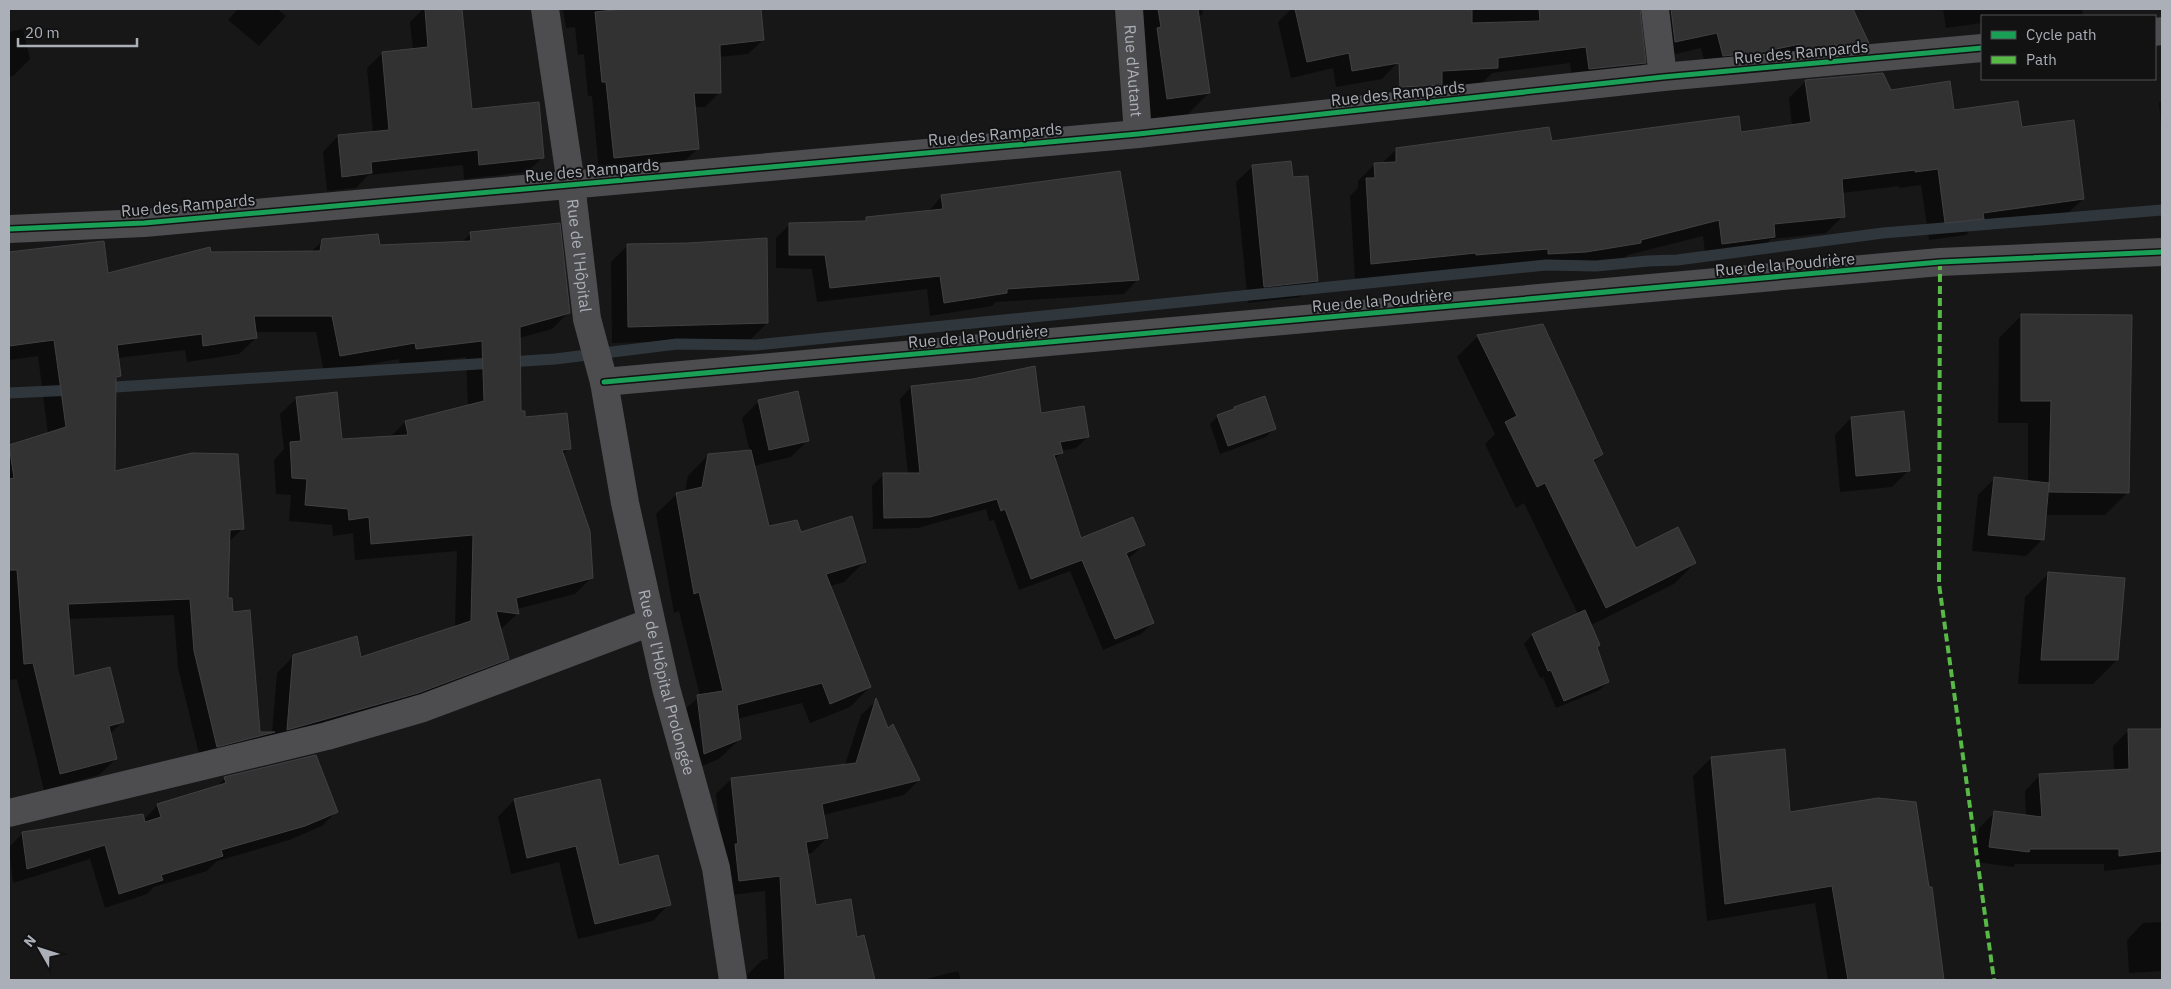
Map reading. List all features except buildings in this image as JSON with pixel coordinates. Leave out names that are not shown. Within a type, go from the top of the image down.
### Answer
[{"type":"street","name":"Rue de l'Hôpital","points":[[546,9],[571,184],[587,319],[604,382]]},
{"type":"street","name":"Rue d'Autant","points":[[1129,9],[1138,134]]},
{"type":"street","points":[[1655,9],[1663,77]]},
{"type":"street","name":"Rue des Rampards","points":[[9,229],[144,223],[1138,134],[1663,77],[1981,48]]},
{"type":"street","name":"Rue de la Poudrière","points":[[604,382],[1940,262],[2162,252]]},
{"type":"street","name":"Rue de l'Hôpital Prolongée","points":[[604,382],[625,503],[666,688],[716,868],[733,980]]},
{"type":"street","points":[[9,813],[327,736],[415,710],[651,622]]},
{"type":"waterway","points":[[100,388],[555,359],[677,344],[756,345],[1546,265],[1596,266],[1677,260],[1883,233],[2162,210]]},
{"type":"waterway","points":[[9,393],[74,390]]},
{"type":"marked path","points":[[1940,262],[1939,584],[1994,980]]},
{"type":"cycle path","points":[[9,229],[144,223],[1138,134],[1663,77],[1981,48]]},
{"type":"cycle path","points":[[604,382],[1940,262],[2162,252]]}]
